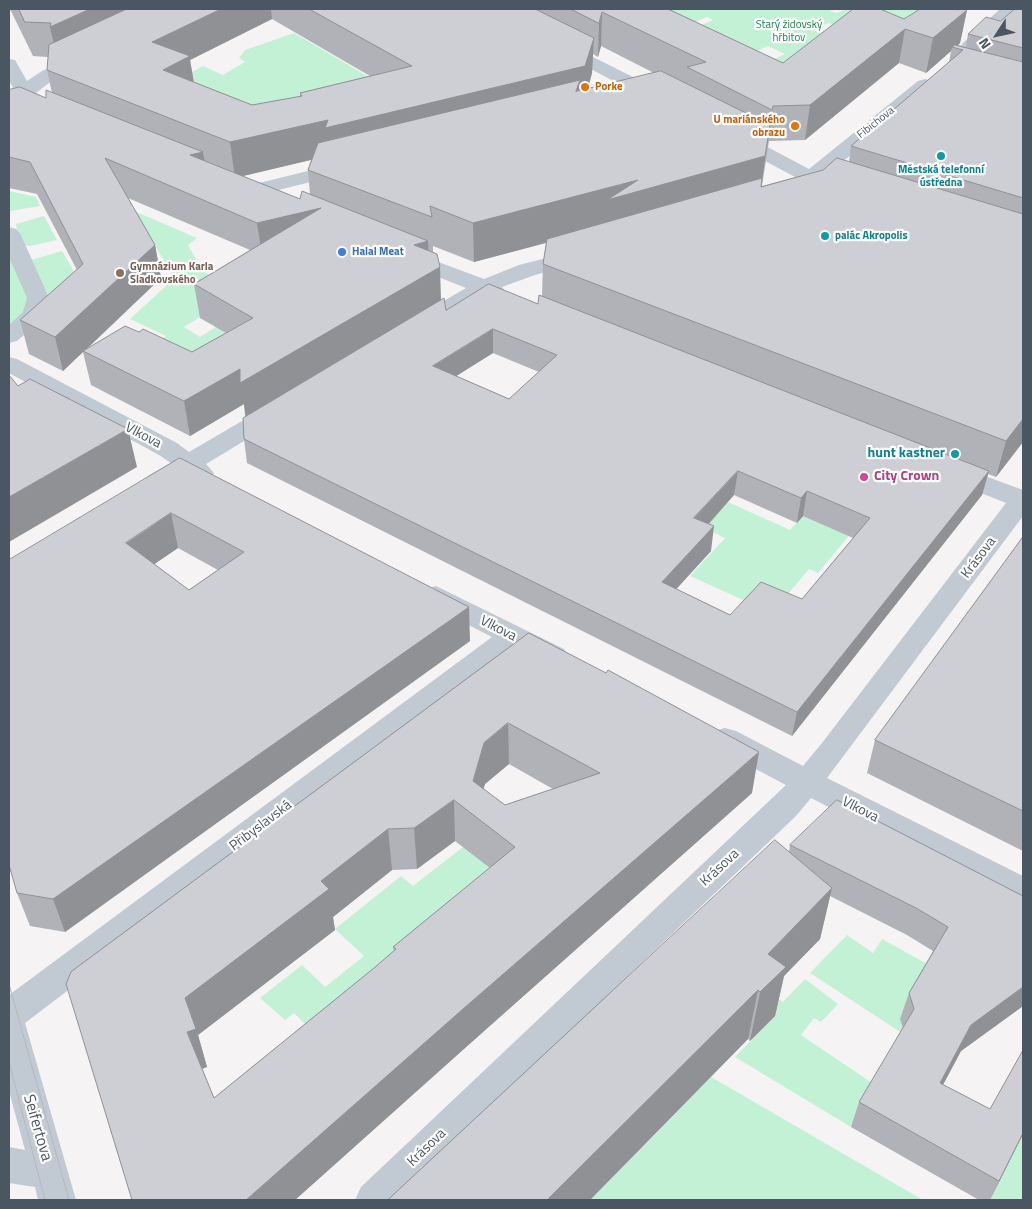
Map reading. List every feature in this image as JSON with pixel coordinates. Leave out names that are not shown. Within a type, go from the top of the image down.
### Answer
[{"type":"street","points":[[956,59],[1010,9]]},
{"type":"street","points":[[542,36],[674,106]]},
{"type":"street","points":[[16,99],[48,75],[94,52]]},
{"type":"street","points":[[9,64],[16,99]]},
{"type":"street","name":"Fibichova","points":[[763,202],[782,197],[796,189],[938,75]]},
{"type":"street","points":[[623,98],[649,92]]},
{"type":"street","points":[[16,99],[68,119]]},
{"type":"street","points":[[716,128],[809,177],[846,189]]},
{"type":"street","points":[[273,203],[237,188],[366,162]]},
{"type":"street","points":[[9,233],[38,298],[34,315],[9,336]]},
{"type":"street","points":[[392,250],[510,297]]},
{"type":"street","points":[[394,340],[483,286],[527,270],[593,251]]},
{"type":"street","name":"Vlkova","points":[[9,364],[168,449],[208,478],[225,487]]},
{"type":"street","points":[[137,494],[293,401]]},
{"type":"street","points":[[931,463],[1023,499]]},
{"type":"street","name":"Krásova","points":[[374,1200],[619,963],[785,807],[833,751],[1023,499]]},
{"type":"street","name":"Vlkova","points":[[417,587],[576,667]]},
{"type":"street","name":"Přibyslavská","points":[[9,1015],[513,636]]},
{"type":"street","name":"Vlkova","points":[[702,728],[1023,891]]},
{"type":"street","name":"Seifertova","points":[[9,1026],[53,1186]]},
{"type":"street","points":[[9,1165],[53,1186]]},
{"type":"green space","name":"Starý židovský hřbitov","points":[[621,9],[833,9],[830,11],[837,13],[846,9],[967,9],[903,55],[829,23],[812,29],[860,54],[749,71],[785,54],[768,46],[733,62],[679,35],[713,20],[707,17],[666,34]]},
{"type":"green space","points":[[294,33],[391,90],[293,122],[176,81],[203,66],[223,75],[245,62],[239,58],[245,50]]},
{"type":"green space","points":[[9,191],[36,197],[40,206],[10,211]]},
{"type":"green space","points":[[113,202],[197,238],[188,245],[201,269],[229,289],[200,317],[184,327],[200,337],[216,327],[243,343],[204,365],[140,352],[166,336],[130,319],[167,285],[176,282],[151,238]]},
{"type":"green space","points":[[44,216],[57,240],[30,246],[23,245],[16,224]]},
{"type":"green space","points":[[62,251],[88,295],[55,317],[31,260]]},
{"type":"green space","points":[[9,259],[12,260],[30,303],[26,311],[9,327]]},
{"type":"green space","points":[[728,502],[790,530],[806,512],[852,532],[818,573],[809,569],[772,613],[690,576],[725,538],[704,528]]},
{"type":"green space","points":[[476,837],[501,877],[313,1032],[294,1013],[285,1020],[260,998],[302,965],[325,987],[364,956],[335,929],[401,876],[413,886]]},
{"type":"green space","points":[[847,935],[873,953],[882,939],[927,964],[905,1035],[810,973]]},
{"type":"green space","points":[[805,979],[838,1004],[821,1022],[814,1018],[801,1035],[875,1085],[851,1127],[735,1057],[775,1016],[773,995],[783,1002]]},
{"type":"green space","points":[[711,1077],[923,1200],[590,1200]]},
{"type":"green space","points":[[1023,1133],[1023,1200],[990,1200]]},
{"type":"building","points":[[19,9],[90,9],[50,27],[51,23],[25,22]]},
{"type":"building","points":[[127,9],[221,9],[152,42],[190,56],[163,70],[252,105],[302,96],[300,93],[412,66],[309,9],[535,9],[594,38],[585,66],[325,128],[328,120],[230,142],[47,70],[49,45]]},
{"type":"building","points":[[571,9],[668,9],[783,63],[853,9],[880,9],[904,19],[920,9],[967,10],[933,38],[905,29],[810,105],[773,106],[772,110],[687,67],[706,62],[602,12],[599,23]]},
{"type":"building","points":[[1015,9],[1023,9],[1023,48],[968,34],[986,17],[1000,21]]},
{"type":"building","points":[[955,45],[1023,62],[1023,198],[851,146],[963,50],[952,47]]},
{"type":"building","points":[[661,71],[770,125],[765,156],[607,200],[638,180],[473,223],[430,206],[432,217],[308,170],[318,143],[580,80],[576,91]]},
{"type":"building","points":[[20,87],[46,98],[46,90],[203,152],[190,155],[300,199],[302,191],[428,241],[414,245],[437,254],[440,267],[240,383],[240,369],[184,401],[83,351],[125,326],[139,332],[143,329],[192,352],[253,318],[194,284],[321,208],[257,223],[105,158],[155,245],[55,337],[20,320],[83,264],[30,162],[9,157],[9,90]]},
{"type":"building","points":[[837,158],[1023,214],[1023,419],[1006,441],[543,264],[547,239],[762,178],[761,187],[823,170]]},
{"type":"building","points":[[489,284],[538,304],[539,295],[989,471],[797,712],[244,439],[243,418],[444,298],[446,310]],"holes":[[[493,329],[557,355],[509,399],[433,366]],[[738,471],[801,498],[807,491],[870,518],[802,599],[761,582],[730,615],[662,582],[714,526],[694,518]]]},
{"type":"building","points":[[9,375],[18,386],[30,379],[128,429],[9,497]]},
{"type":"building","points":[[180,458],[469,607],[53,899],[17,893],[9,865],[9,560]],"holes":[[[171,513],[244,552],[189,590],[126,543]]]},
{"type":"building","points":[[1023,537],[1023,811],[875,740]]},
{"type":"building","points":[[529,633],[606,673],[608,670],[759,752],[246,1200],[132,1200],[66,984],[71,972]],"holes":[[[508,723],[600,773],[505,805],[473,781],[484,743]],[[454,800],[515,847],[393,947],[396,949],[374,968],[214,1098],[187,1032],[196,1029],[185,998],[329,889],[321,881],[388,829],[414,828]]]},
{"type":"building","points":[[837,800],[1023,896],[1023,987],[971,1025],[940,1083],[990,1109],[1023,1050],[1023,1133],[999,1181],[859,1102],[914,1009],[909,993],[948,927],[916,908],[790,845]]},
{"type":"building","points":[[775,840],[832,888],[768,954],[786,967],[760,992],[758,990],[547,1200],[388,1200]]},
{"type":"tram line","points":[[9,984],[69,1200]]},
{"type":"tram line","points":[[9,1062],[45,1200]]},
{"type":"place","name":"Porke","points":[[585,87]]},
{"type":"place","name":"U mariánského obrazu","points":[[795,126]]},
{"type":"place","name":"Městská telefonní ústředna","points":[[941,156]]},
{"type":"place","name":"palác Akropolis","points":[[825,236]]},
{"type":"place","name":"Halal Meat","points":[[342,252]]},
{"type":"place","name":"Gymnázium Karla Sladkovského","points":[[120,273]]},
{"type":"place","name":"hunt kastner","points":[[955,454]]},
{"type":"place","name":"City Crown","points":[[864,477]]}]
